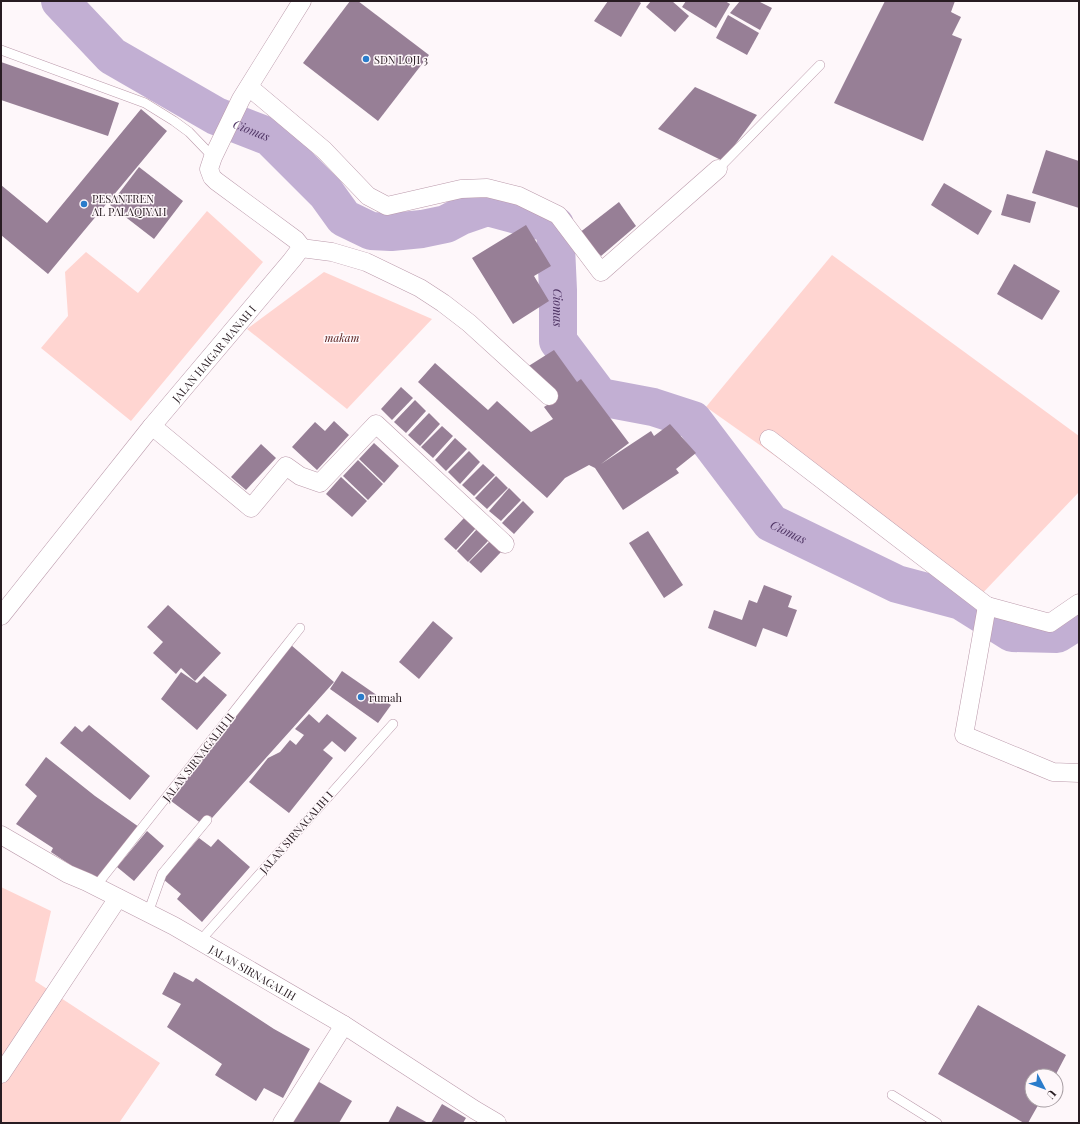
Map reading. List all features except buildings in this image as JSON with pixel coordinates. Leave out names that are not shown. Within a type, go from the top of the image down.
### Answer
[{"type":"street","points":[[302,1],[245,93],[216,151],[209,169],[212,177],[296,240],[301,248],[332,252],[366,262],[420,288],[443,302],[469,323],[549,396]]},
{"type":"street","points":[[245,93],[324,150],[368,196],[387,206],[461,189],[487,188],[519,196],[558,215],[600,272],[718,169]]},
{"type":"street","name":"JALAN HAIGAR MANAH I","points":[[1,616],[152,426],[301,248]]},
{"type":"street","points":[[152,426],[252,508],[286,466],[300,476],[320,483],[376,424],[505,544]]},
{"type":"street","points":[[769,439],[987,606],[1050,623],[1079,603]]},
{"type":"street","points":[[987,606],[964,735],[1053,772],[1079,773]]},
{"type":"street","name":"JALAN SIRNAGALIH","points":[[1,835],[68,874],[96,886],[200,941],[344,1025],[471,1116],[497,1123]]},
{"type":"street","points":[[1,1074],[118,898]]},
{"type":"street","points":[[282,1123],[344,1025]]},
{"type":"lane","points":[[1,50],[145,103],[174,121],[216,151]]},
{"type":"lane","points":[[718,169],[820,66]]},
{"type":"lane","name":"JALAN SIRNAGALIH II","points":[[96,886],[300,628]]},
{"type":"lane","name":"JALAN SIRNAGALIH I","points":[[200,941],[393,724]]},
{"type":"lane","points":[[148,913],[162,874],[207,820]]},
{"type":"lane","points":[[892,1095],[937,1123]]},
{"type":"green space","points":[[207,211],[263,262],[131,421],[41,348],[68,316],[65,272],[86,252],[138,293]]},
{"type":"green space","points":[[832,255],[1079,436],[1079,492],[977,599],[706,407]]},
{"type":"green space","name":"makam","points":[[324,272],[432,319],[347,409],[247,329]]},
{"type":"green space","points":[[1,887],[51,911],[35,981],[160,1063],[119,1123],[1,1123]]},
{"type":"waterway","name":"Ciomas","points":[[60,1],[112,56],[216,116],[270,137],[326,193],[344,218],[371,231],[391,232],[422,229],[446,224],[461,216],[487,207],[555,225],[558,290],[558,341],[600,397],[653,407],[693,420],[771,523],[897,584],[961,601],[1012,633],[1057,634],[1079,620]]},
{"type":"place","name":"SDN LOJI 3","points":[[366,59]]},
{"type":"place","name":"PESANTREN AL PALAQIYAH","points":[[84,204]]},
{"type":"place","name":"rumah","points":[[361,697]]}]
